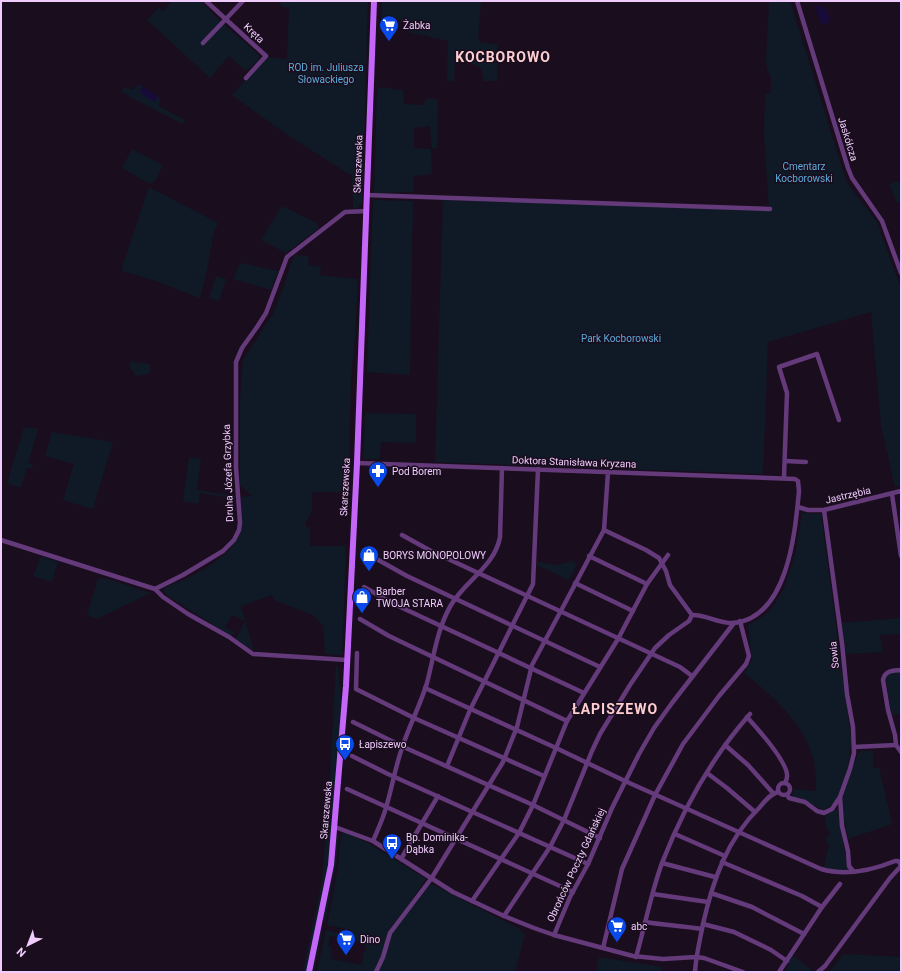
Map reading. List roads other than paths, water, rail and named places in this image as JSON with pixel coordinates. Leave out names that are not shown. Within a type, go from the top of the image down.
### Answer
[{"type":"main road","name":"Skarszewska","points":[[309,972],[329,878],[335,827],[347,660],[357,463],[374,1]]},
{"type":"street","name":"Kręta","points":[[206,1],[266,56],[246,78]]},
{"type":"street","points":[[204,43],[243,1]]},
{"type":"street","name":"Jaskółcza","points":[[797,1],[848,168],[852,178],[882,221],[901,273]]},
{"type":"street","points":[[367,195],[770,209]]},
{"type":"street","name":"Druha Józefa Grzybka","points":[[155,589],[183,575],[223,551],[234,540],[239,530],[236,467],[236,362],[242,348],[266,313],[287,257],[345,212],[367,211]]},
{"type":"street","points":[[784,478],[787,393],[779,367],[817,354],[839,420]]},
{"type":"street","points":[[785,462],[806,462]]},
{"type":"street","name":"Doktora Stanisława Kryzana","points":[[357,463],[790,478],[795,479],[798,482],[798,507]]},
{"type":"street","points":[[372,841],[386,807],[403,746],[425,688],[445,615],[455,598],[491,559],[499,546],[502,468]]},
{"type":"street","points":[[447,766],[470,710],[527,597],[534,580],[538,469]]},
{"type":"street","points":[[376,972],[383,957],[390,933],[431,879],[489,786],[504,759],[516,730],[531,668],[544,640],[604,530],[608,472]]},
{"type":"street","name":"Jastrzębia","points":[[798,507],[808,510],[824,510],[901,491]]},
{"type":"street","points":[[892,494],[901,556]]},
{"type":"street","points":[[692,615],[697,614],[723,622],[734,623],[754,616],[763,610],[771,601],[780,585],[789,559],[798,507]]},
{"type":"street","name":"Sowia","points":[[787,794],[789,798],[805,802],[817,811],[824,813],[832,809],[840,797],[854,753],[853,727],[847,694],[842,643],[824,510]]},
{"type":"street","points":[[604,530],[654,554],[662,563],[670,585],[692,615]]},
{"type":"street","points":[[402,535],[431,551],[527,597],[561,611],[651,653],[692,676]]},
{"type":"street","points":[[1,540],[155,589],[163,597],[188,614],[229,637],[253,654],[347,660]]},
{"type":"street","points":[[364,552],[407,576],[600,667]]},
{"type":"street","points":[[472,901],[519,833],[533,805],[567,721],[618,638],[647,584],[668,555]]},
{"type":"street","points":[[589,556],[647,584]]},
{"type":"street","points":[[575,583],[633,610]]},
{"type":"street","points":[[364,586],[394,604],[584,694]]},
{"type":"street","points":[[504,916],[550,847],[564,820],[586,763],[600,734],[651,653],[669,634],[689,621],[692,615]]},
{"type":"street","points":[[360,619],[389,636],[567,721]]},
{"type":"street","points":[[603,948],[622,869],[668,768],[683,744],[719,696],[746,664],[749,656],[740,621]]},
{"type":"street","name":"Obrońców Poczty Gdańskiej","points":[[554,935],[572,892],[588,864],[600,838],[624,781],[654,728],[692,676],[734,623]]},
{"type":"street","points":[[357,654],[356,689],[414,718],[544,776]]},
{"type":"street","points":[[901,670],[888,671],[883,680],[896,746],[901,752]]},
{"type":"street","points":[[425,688],[624,781],[821,869],[834,872],[853,871],[872,868],[895,860],[898,861],[901,865],[825,966],[818,972]]},
{"type":"street","points":[[636,957],[662,863],[686,809],[725,745],[749,715],[773,747],[787,773],[785,783]]},
{"type":"street","points":[[354,722],[489,786],[533,805],[600,838]]},
{"type":"street","points":[[725,745],[776,793],[782,795],[787,794],[790,788],[785,783]]},
{"type":"street","points":[[854,747],[896,746]]},
{"type":"street","points":[[352,756],[588,864]]},
{"type":"street","points":[[707,773],[755,812]]},
{"type":"street","points":[[695,972],[696,957],[708,902],[715,877],[722,862],[739,832],[755,812],[776,793],[779,785],[785,783]]},
{"type":"street","points":[[348,789],[572,892]]},
{"type":"street","points":[[401,860],[438,796]]},
{"type":"street","name":"Sowia","points":[[840,797],[842,826],[848,851],[849,866],[853,871]]},
{"type":"street","points":[[335,827],[372,841],[431,879],[472,901],[504,916],[554,935],[636,957],[663,959],[696,957],[710,960],[743,972]]},
{"type":"street","points":[[675,834],[725,856]]},
{"type":"street","points":[[722,862],[802,896],[822,907]]},
{"type":"street","points":[[662,863],[715,877]]},
{"type":"street","points":[[780,972],[822,907],[840,884]]},
{"type":"street","points":[[711,893],[752,907],[804,934]]},
{"type":"street","points":[[653,894],[708,902]]},
{"type":"street","points":[[645,922],[663,925],[703,927],[734,932],[771,950],[787,961]]},
{"type":"place","name":"Żabka","points":[[389,42]]},
{"type":"place","name":"Pod Borem","points":[[378,488]]},
{"type":"place","name":"BORYS MONOPOLOWY","points":[[369,572]]},
{"type":"place","name":"Barber TWOJA STARA","points":[[362,614]]},
{"type":"place","name":"Łapiszewo","points":[[345,761]]},
{"type":"place","name":"Bp. Dominika- Dąbka","points":[[392,860]]},
{"type":"place","name":"abc","points":[[617,943]]},
{"type":"place","name":"Dino","points":[[346,956]]},
{"type":"district","name":"KOCBOROWO","points":[[503,57]]},
{"type":"district","name":"ŁAPISZEWO","points":[[615,709]]},
{"type":"park label","name":"ROD im. Juliusza Słowackiego","points":[[326,72]]},
{"type":"park label","name":"Cmentarz Kocborowski","points":[[804,172]]},
{"type":"park label","name":"Park Kocborowski","points":[[621,338]]}]
